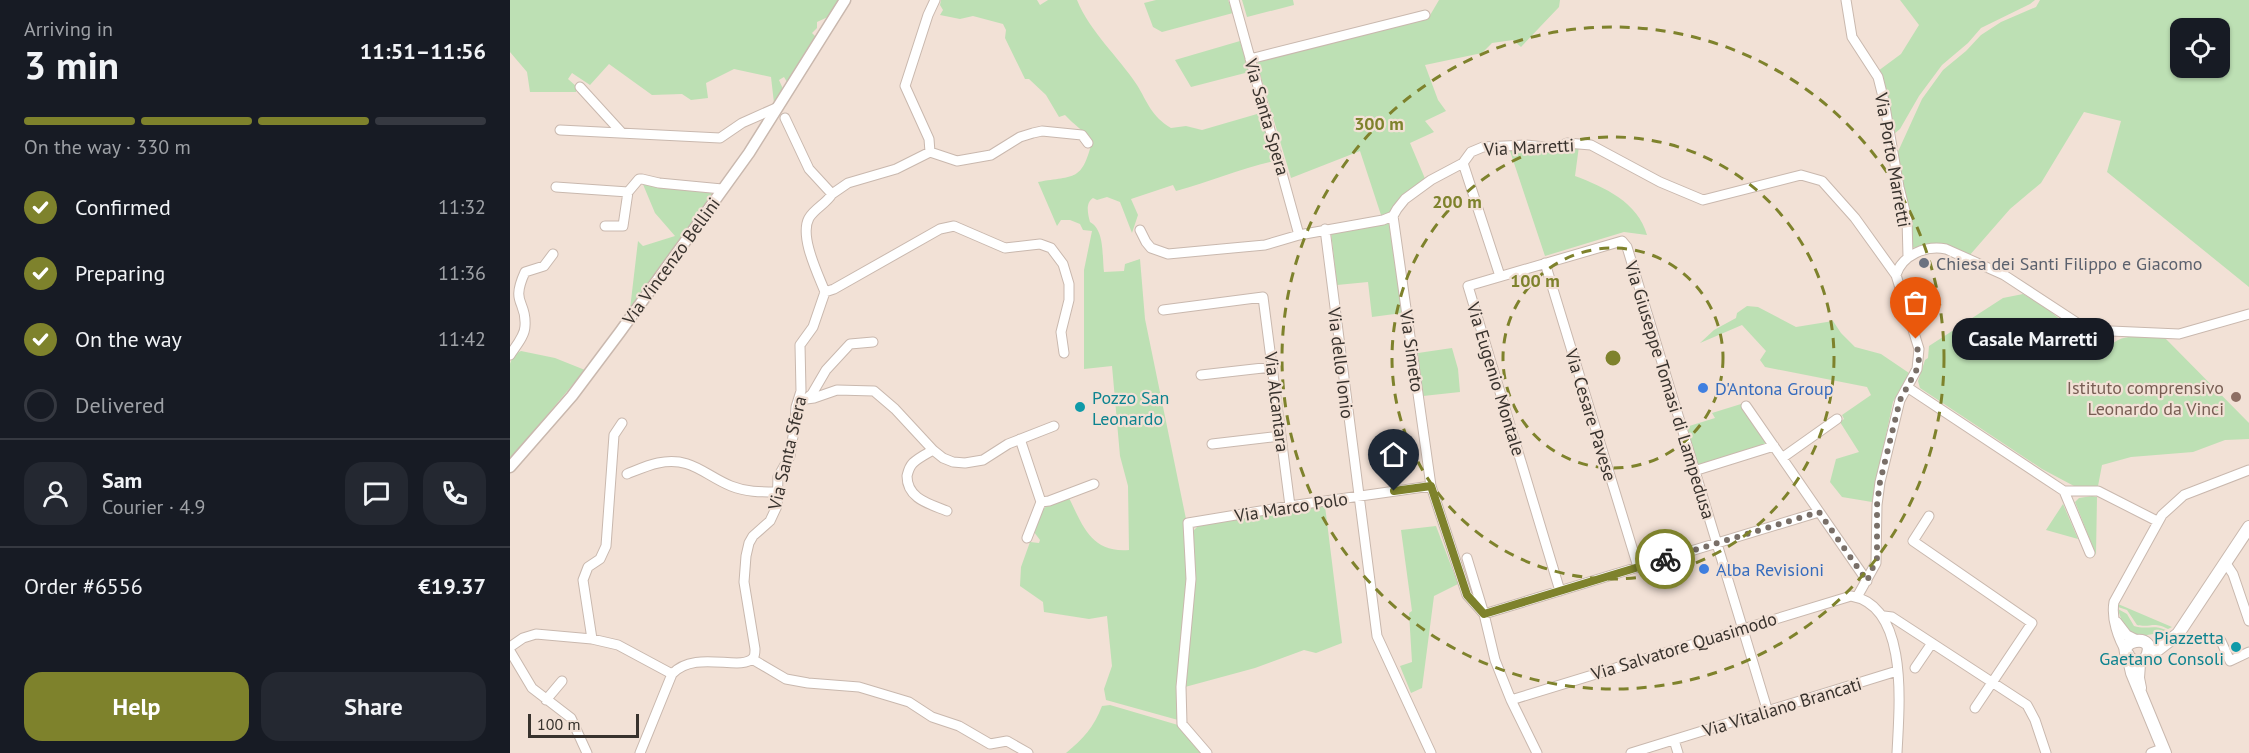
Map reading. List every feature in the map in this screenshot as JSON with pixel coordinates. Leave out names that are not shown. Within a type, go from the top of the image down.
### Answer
[{"type":"main road","points":[[2127,655],[2134,661],[2144,659],[2178,634],[2249,527]]},
{"type":"main road","points":[[2165,751],[2128,662],[2128,645],[2170,633],[2188,619]]},
{"type":"main road","points":[[2139,640],[2148,648],[2138,671],[2140,688]]},
{"type":"street","name":"Via Vincenzo Bellini","points":[[510,467],[572,396],[749,153],[845,0]]},
{"type":"street","points":[[930,152],[929,139],[905,86],[928,15],[936,0]]},
{"type":"street","name":"Via Santa Spera","points":[[1234,0],[1299,234]]},
{"type":"street","name":"Via Porto Marretti","points":[[1846,0],[1852,37],[1878,77],[1884,101],[1907,219],[1908,256]]},
{"type":"street","points":[[1250,59],[1425,15]]},
{"type":"street","points":[[580,87],[622,134]]},
{"type":"street","points":[[560,130],[720,138],[742,123],[778,107]]},
{"type":"street","points":[[785,118],[809,169],[832,194]]},
{"type":"street","points":[[1064,353],[1061,332],[1069,300],[1069,284],[1063,264],[1051,248],[1040,244],[1005,248],[954,226],[940,229],[825,292],[807,241],[806,231],[809,218],[832,194],[848,183],[896,169],[930,152],[957,161],[991,155],[1020,137],[1042,131],[1082,135],[1088,143]]},
{"type":"street","name":"Via Marretti","points":[[1393,216],[1405,199],[1431,180],[1463,163],[1471,152],[1483,147],[1526,145],[1555,148],[1568,143],[1591,145],[1660,182],[1703,200],[1801,175],[1822,181],[1855,218],[1896,275],[1919,349],[1917,369],[1900,400],[1880,482],[1877,505],[1877,558],[1857,597]]},
{"type":"street","points":[[1463,163],[1500,276]]},
{"type":"street","points":[[605,226],[623,226],[628,192],[639,179],[722,189]]},
{"type":"street","points":[[556,187],[628,192]]},
{"type":"street","points":[[1140,230],[1151,248],[1168,254],[1265,244],[1299,234],[1393,216]]},
{"type":"street","name":"Via Simeto","points":[[1393,216],[1431,486],[1467,595],[1484,614]]},
{"type":"street","name":"Via dello Ionio","points":[[1325,229],[1377,636],[1431,753]]},
{"type":"street","name":"Via Eugenio Montale","points":[[1560,591],[1468,286],[1622,242]]},
{"type":"street","name":"Via Giuseppe Tomasi di Lampedusa","points":[[1622,242],[1627,248],[1768,712]]},
{"type":"street","points":[[1896,275],[1898,268],[1908,256],[1946,249],[2004,275],[2088,330],[2179,334],[2249,314]]},
{"type":"street","points":[[510,355],[525,328],[524,317],[517,298],[518,286],[525,272],[544,266],[553,254]]},
{"type":"street","name":"Via Cesare Pavese","points":[[1545,263],[1638,567]]},
{"type":"street","name":"Via Santa Sfera","points":[[752,659],[755,649],[744,582],[746,556],[753,536],[770,521],[777,506],[776,492],[780,471],[790,456],[796,407],[802,399],[800,345],[813,327],[825,292]]},
{"type":"street","name":"Via Alcantara","points":[[1163,310],[1263,297],[1290,506]]},
{"type":"street","points":[[802,399],[812,394],[826,370],[850,344],[873,342]]},
{"type":"street","points":[[1201,375],[1272,367]]},
{"type":"street","points":[[1908,387],[2064,492],[2090,553]]},
{"type":"street","points":[[802,399],[814,399],[837,390],[874,391],[895,409],[933,450],[953,462],[976,462],[1020,439],[1054,426]]},
{"type":"street","points":[[1746,406],[1867,581]]},
{"type":"street","points":[[1782,458],[1837,419]]},
{"type":"street","points":[[592,639],[583,580],[588,567],[600,559],[606,546],[614,435],[622,423]]},
{"type":"street","points":[[1212,444],[1281,436]]},
{"type":"street","points":[[1020,439],[1041,502],[1027,538]]},
{"type":"street","points":[[1694,471],[1774,446]]},
{"type":"street","points":[[933,450],[913,463],[909,469],[907,479],[909,488],[917,498],[947,511]]},
{"type":"street","points":[[627,474],[658,462],[675,462],[702,468],[739,489],[751,492],[776,492]]},
{"type":"street","points":[[2127,655],[2114,618],[2114,602],[2157,521],[2184,495],[2249,471]]},
{"type":"street","points":[[1041,502],[1094,484]]},
{"type":"street","name":"Via Marco Polo","points":[[1208,753],[1182,724],[1181,687],[1191,579],[1188,523],[1431,486]]},
{"type":"street","points":[[2064,492],[2098,492],[2157,521]]},
{"type":"street","points":[[1484,614],[1819,512]]},
{"type":"street","points":[[1929,516],[1913,541],[2032,623],[1975,708]]},
{"type":"street","points":[[1467,558],[1495,660],[1511,700],[1538,753]]},
{"type":"street","points":[[2226,562],[2233,574],[2249,621]]},
{"type":"street","name":"Via Salvatore Quasimodo","points":[[1511,700],[1846,597],[1857,597]]},
{"type":"street","points":[[1857,597],[1880,611],[1890,629],[1898,671],[1900,698],[1898,753]]},
{"type":"street","points":[[1884,616],[1892,616],[2027,705],[2035,720],[2046,753]]},
{"type":"street","points":[[2114,618],[2127,634],[2139,640]]},
{"type":"street","points":[[587,753],[571,718],[532,688],[512,650],[528,636],[536,634],[592,639],[618,645],[672,674]]},
{"type":"street","points":[[2221,641],[2230,661],[2249,652]]},
{"type":"street","points":[[1915,668],[1932,642]]},
{"type":"street","points":[[640,753],[672,674],[689,663],[743,662],[752,659],[786,679],[808,684],[859,687],[909,702],[932,717],[959,726],[990,744],[1007,741],[1028,753]]},
{"type":"street","name":"Via Vitaliano Brancati","points":[[1631,753],[1898,671]]},
{"type":"street","points":[[546,700],[562,681]]},
{"type":"street","points":[[1674,740],[1678,753]]},
{"type":"street","points":[[2151,753],[2165,751]]},
{"type":"green space","points":[[510,0],[840,0],[830,16],[817,22],[817,28],[812,33],[816,37],[787,82],[784,77],[779,80],[783,89],[774,103],[771,77],[734,69],[706,83],[708,98],[691,100],[682,94],[652,95],[609,64],[590,85],[572,73],[568,79],[577,87],[576,92],[530,92],[527,72],[510,52]]},
{"type":"green space","points":[[941,0],[1037,0],[1040,5],[1048,0],[1077,0],[1089,23],[1130,74],[1154,114],[1171,128],[1186,126],[1202,130],[1257,114],[1262,115],[1274,161],[1176,191],[1173,185],[1131,199],[1138,215],[1132,233],[1120,202],[1107,197],[1097,200],[1093,198],[1088,206],[1090,222],[1095,226],[1100,237],[1104,272],[1124,271],[1125,264],[1140,259],[1145,319],[1186,519],[1184,519],[1188,580],[1178,720],[1106,700],[1104,689],[1112,666],[1107,616],[1089,619],[1044,612],[1043,602],[1020,586],[1021,567],[1030,542],[1039,543],[1040,540],[1034,532],[1042,511],[1048,505],[1069,498],[1090,536],[1106,547],[1129,550],[1128,486],[1120,456],[1112,366],[1084,369],[1084,270],[1092,231],[1083,230],[1080,224],[1070,220],[1061,220],[1057,226],[1038,182],[1075,174],[1084,164],[1092,142],[1065,115],[1059,117],[1046,95],[1029,79],[1025,79],[1005,38],[1006,30],[1003,24],[973,16],[960,19],[940,15],[943,10],[940,5]]},
{"type":"green space","points":[[1156,0],[1228,0],[1233,13],[1162,32],[1153,27],[1144,3]]},
{"type":"green space","points":[[1242,0],[1293,0],[1294,5],[1247,17]]},
{"type":"green space","points":[[1439,0],[1560,0],[1559,7],[1521,47],[1513,40],[1492,43],[1482,53],[1425,65],[1438,100],[1446,111],[1425,121],[1434,132],[1410,143],[1426,181],[1403,197],[1388,214],[1381,215],[1360,151],[1291,178],[1257,64],[1260,60],[1429,17]]},
{"type":"green space","points":[[1900,0],[2035,0],[1981,28],[1968,43],[1942,65],[1919,96],[1900,129],[1894,134],[1878,71],[1901,54],[1919,25]]},
{"type":"green space","points":[[2040,0],[2249,0],[2249,287],[2107,172],[2121,121],[2084,112],[2041,183],[2010,209],[1969,256],[1945,245],[1909,248],[1896,156],[1922,99],[1943,70],[1981,35],[2001,22],[2036,7]]},
{"type":"green space","points":[[1240,41],[1249,72],[1191,87],[1175,60]]},
{"type":"green space","points":[[1579,146],[1575,176],[1608,191],[1628,205],[1643,223],[1647,235],[1624,232],[1545,256],[1509,148],[1540,150],[1555,154],[1569,147]]},
{"type":"green space","points":[[642,182],[711,192],[712,195],[630,309],[638,241],[643,246],[675,236],[655,213]]},
{"type":"green space","points":[[1389,223],[1402,313],[1372,317],[1368,282],[1337,285],[1331,232]]},
{"type":"green space","points":[[2023,294],[2045,307],[2062,321],[2092,338],[2111,345],[2128,337],[2163,336],[2249,423],[2249,439],[2225,440],[2193,452],[2131,457],[2102,465],[2098,486],[2074,486],[2042,469],[1920,388],[1918,381],[1925,360],[1928,358],[1929,346],[2003,298]]},
{"type":"green space","points":[[1747,306],[1758,307],[1796,327],[1833,321],[1855,347],[1881,354],[1909,373],[1893,402],[1872,502],[1842,497],[1830,482],[1836,459],[1859,452],[1840,422],[1844,419],[1842,415],[1871,395],[1867,387],[1765,367],[1760,360],[1766,351],[1742,325],[1700,343],[1714,330],[1736,318],[1737,313]]},
{"type":"green space","points":[[1452,348],[1458,369],[1460,392],[1423,396],[1418,353]]},
{"type":"green space","points":[[521,351],[555,358],[585,370],[510,459],[510,364],[513,355]]},
{"type":"green space","points":[[1741,404],[1767,443],[1699,465],[1686,427],[1715,418],[1712,413]]},
{"type":"green space","points":[[2097,497],[2096,555],[2075,502],[2079,498]]},
{"type":"green space","points":[[2063,504],[2078,539],[2046,530]]},
{"type":"green space","points":[[1325,506],[1342,643],[1316,653],[1304,650],[1255,668],[1185,687],[1192,532],[1199,525]]},
{"type":"green space","points":[[1436,526],[1458,584],[1434,596],[1422,688],[1411,693],[1400,666],[1412,662],[1409,613],[1412,611],[1401,530]]},
{"type":"green space","points":[[2118,604],[2172,627],[2168,629],[2159,625],[2137,625],[2127,610],[2118,607]]},
{"type":"green space","points":[[2118,609],[2127,614],[2134,626],[2157,627],[2166,630],[2149,635],[2130,632],[2125,627]]},
{"type":"green space","points":[[1110,705],[1178,725],[1203,753],[1066,753],[1087,732],[1102,706]]},
{"type":"way so far","points":[[1665,559],[1819,512],[1867,581],[1877,558],[1877,505],[1880,482],[1900,400],[1917,369],[1919,349],[1916,339]]},
{"type":"place","name":"Chiesa dei Santi Filippo e Giacomo","points":[[1924,263]]},
{"type":"place","name":"Casale Marretti","points":[[1916,339]]},
{"type":"place","name":"D'Antona Group","points":[[1703,388]]},
{"type":"place","name":"Istituto comprensivo Leonardo da Vinci","points":[[2236,397]]},
{"type":"place","name":"Pozzo San Leonardo","points":[[1080,407]]},
{"type":"place","name":"Alba Revisioni","points":[[1704,569]]},
{"type":"place","name":"Piazzetta Gaetano Consoli","points":[[2236,647]]},
{"type":"route","points":[[1394,491],[1431,486],[1467,595],[1484,614],[1665,559]]}]
